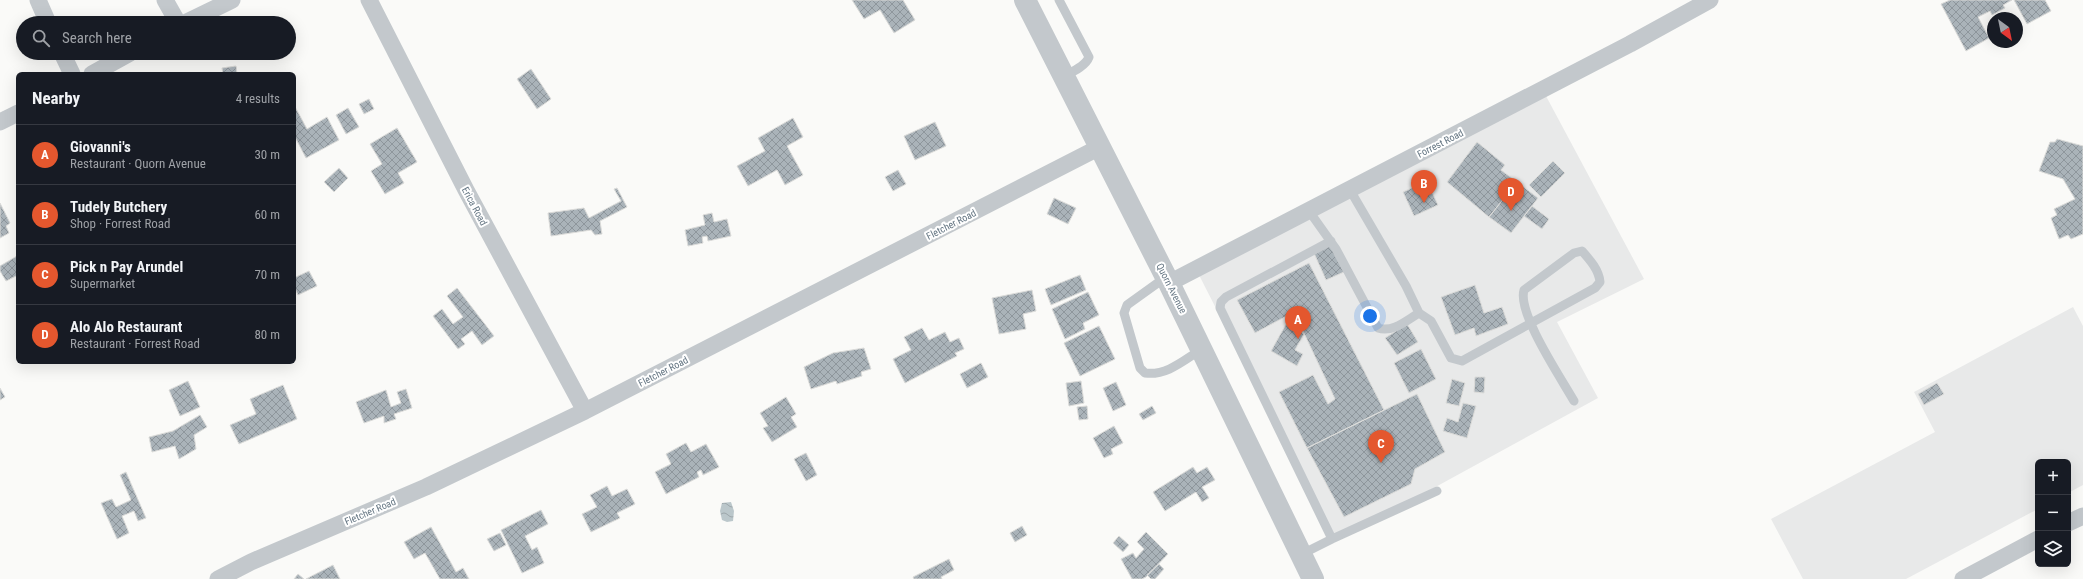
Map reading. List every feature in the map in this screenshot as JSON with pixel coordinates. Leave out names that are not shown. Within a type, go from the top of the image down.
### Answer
[{"type":"street","points":[[38,0],[45,16]]},
{"type":"street","points":[[165,0],[174,16]]},
{"type":"street","points":[[199,16],[232,0]]},
{"type":"street","name":"Erica Road","points":[[369,0],[466,190],[585,411]]},
{"type":"street","name":"Quorn Avenue","points":[[1025,0],[1168,280],[1313,579]]},
{"type":"street","name":"Forrest Road","points":[[1168,280],[1350,190],[1623,48],[1710,0]]},
{"type":"street","points":[[65,60],[71,72]]},
{"type":"street","points":[[96,72],[117,60]]},
{"type":"street","points":[[0,122],[16,114]]},
{"type":"street","name":"Fletcher Road","points":[[218,579],[251,562],[426,487],[585,411],[1100,148]]},
{"type":"street","points":[[2071,522],[2083,516]]},
{"type":"street","points":[[1963,579],[2035,541]]},
{"type":"lane","points":[[1059,0],[1089,57],[1088,61],[1064,76]]},
{"type":"lane","points":[[1350,190],[1406,286],[1419,313],[1430,321],[1451,358],[1456,361],[1462,361],[1530,324],[1595,288],[1600,282],[1599,275],[1582,251],[1574,253],[1524,290],[1522,300],[1530,324],[1574,401]]},
{"type":"lane","points":[[1309,211],[1331,241],[1378,328],[1383,330],[1394,328],[1419,313]]},
{"type":"lane","points":[[1331,241],[1226,297],[1221,302],[1220,308],[1332,539]]},
{"type":"lane","points":[[1168,280],[1127,305],[1124,313],[1140,368],[1145,373],[1156,375],[1166,372],[1202,349]]},
{"type":"lane","points":[[1302,554],[1437,491]]},
{"type":"shaded area","points":[[1546,96],[1644,279],[1557,322],[1598,398],[1335,542],[1199,275]]},
{"type":"shaded area","points":[[2073,307],[2083,326],[2083,485],[2071,491],[2071,459],[2035,459],[2035,511],[1906,579],[1803,579],[1771,519],[1935,432],[1914,392]]},
{"type":"water","points":[[731,502],[734,511],[733,521],[727,522],[722,520],[720,511],[722,503]]},
{"type":"building","points":[[852,0],[903,0],[915,20],[894,33],[880,10],[864,19]]},
{"type":"building","points":[[1950,0],[2012,0],[2003,5],[2005,8],[1998,12],[1990,11],[1978,17],[1987,34],[1987,39],[1966,51],[1941,4]]},
{"type":"building","points":[[2014,0],[2045,0],[2051,11],[2027,24],[2023,17],[2023,12],[2020,12]]},
{"type":"building","points":[[236,66],[237,72],[223,72],[222,68]]},
{"type":"building","points":[[531,69],[551,99],[537,109],[517,79]]},
{"type":"building","points":[[369,99],[374,109],[364,114],[359,104]]},
{"type":"building","points":[[348,108],[359,127],[346,134],[336,115]]},
{"type":"building","points":[[296,109],[307,129],[327,117],[339,140],[306,158],[296,139]]},
{"type":"building","points":[[793,118],[803,137],[787,146],[803,175],[785,185],[777,170],[748,186],[737,166],[765,151],[758,138]]},
{"type":"building","points":[[935,122],[946,146],[915,160],[904,136]]},
{"type":"building","points":[[397,128],[417,162],[398,173],[404,183],[385,194],[371,171],[382,164],[370,144]]},
{"type":"building","points":[[2057,139],[2083,146],[2083,234],[2071,239],[2068,235],[2059,239],[2051,218],[2057,215],[2054,209],[2075,199],[2063,179],[2039,171],[2050,142],[2055,142]]},
{"type":"building","points":[[1477,142],[1505,165],[1501,170],[1517,182],[1489,217],[1447,182]]},
{"type":"building","points":[[1553,161],[1565,173],[1541,197],[1529,185]]},
{"type":"building","points":[[339,168],[348,178],[334,192],[324,182]]},
{"type":"building","points":[[898,170],[906,184],[893,191],[885,177]]},
{"type":"building","points":[[1427,181],[1438,205],[1414,216],[1403,192]]},
{"type":"building","points":[[1517,182],[1538,198],[1511,233],[1489,217]]},
{"type":"building","points":[[617,188],[627,207],[600,221],[602,234],[595,235],[591,230],[551,236],[548,213],[584,208],[589,218],[621,201],[614,189]]},
{"type":"building","points":[[1054,198],[1076,208],[1068,224],[1047,214]]},
{"type":"building","points":[[0,203],[10,223],[6,226],[9,233],[0,238]]},
{"type":"building","points":[[1532,206],[1549,219],[1542,229],[1524,216]]},
{"type":"building","points":[[712,213],[714,222],[727,219],[731,236],[708,241],[707,236],[702,237],[703,243],[688,246],[685,230],[705,225],[703,215]]},
{"type":"building","points":[[1331,244],[1344,272],[1326,280],[1313,251]]},
{"type":"building","points":[[16,257],[16,276],[6,281],[0,271],[0,266]]},
{"type":"building","points":[[1309,263],[1384,410],[1307,448],[1279,392],[1313,375],[1328,404],[1335,399],[1294,312],[1255,333],[1237,300]]},
{"type":"building","points":[[309,271],[317,286],[298,295],[296,290],[296,277]]},
{"type":"building","points":[[1080,275],[1086,290],[1051,305],[1045,289]]},
{"type":"building","points":[[1475,285],[1484,313],[1502,307],[1508,324],[1476,336],[1474,328],[1455,335],[1441,297]]},
{"type":"building","points":[[457,288],[494,336],[482,345],[472,331],[461,339],[465,344],[458,349],[433,316],[442,309],[453,324],[463,317],[447,296]]},
{"type":"building","points":[[1032,290],[1036,311],[1023,314],[1026,329],[999,334],[992,298]]},
{"type":"building","points":[[1088,292],[1099,315],[1083,323],[1085,329],[1065,339],[1052,309]]},
{"type":"building","points":[[1286,324],[1304,334],[1295,350],[1303,354],[1297,366],[1271,351]]},
{"type":"building","points":[[1407,324],[1418,342],[1397,355],[1385,338]]},
{"type":"building","points":[[1099,326],[1115,359],[1080,376],[1064,343]]},
{"type":"building","points":[[922,328],[929,340],[945,332],[950,342],[959,338],[964,349],[955,353],[957,356],[905,383],[893,359],[911,350],[904,337]]},
{"type":"building","points":[[864,348],[871,369],[861,372],[862,376],[837,384],[836,381],[811,389],[804,367],[833,353]]},
{"type":"building","points":[[1421,349],[1436,379],[1409,393],[1394,363]]},
{"type":"building","points":[[981,363],[988,377],[967,388],[960,374]]},
{"type":"building","points":[[1475,377],[1485,377],[1484,393],[1474,392]]},
{"type":"building","points":[[1452,379],[1465,383],[1459,406],[1446,403]]},
{"type":"building","points":[[188,381],[200,407],[180,416],[169,390]]},
{"type":"building","points":[[1081,381],[1084,403],[1069,406],[1066,383]]},
{"type":"building","points":[[1116,382],[1126,405],[1113,411],[1103,388]]},
{"type":"building","points":[[1937,383],[1944,394],[1924,405],[1918,394]]},
{"type":"building","points":[[283,385],[297,419],[239,444],[230,425],[256,414],[250,399]]},
{"type":"building","points":[[0,388],[5,397],[0,400]]},
{"type":"building","points":[[406,389],[412,408],[394,414],[396,419],[384,423],[384,416],[364,423],[356,402],[386,390],[391,407],[401,403],[397,392]]},
{"type":"building","points":[[1417,394],[1445,452],[1415,469],[1411,484],[1344,517],[1307,448]]},
{"type":"building","points":[[786,397],[796,414],[791,417],[797,427],[772,442],[763,428],[768,426],[760,413]]},
{"type":"building","points":[[1463,403],[1476,406],[1467,438],[1443,431],[1447,418],[1458,422]]},
{"type":"building","points":[[1087,406],[1088,419],[1079,420],[1077,407]]},
{"type":"building","points":[[1152,406],[1156,413],[1143,420],[1139,414]]},
{"type":"building","points":[[200,415],[207,427],[194,435],[196,449],[179,459],[175,446],[152,452],[149,437],[173,431]]},
{"type":"building","points":[[1114,426],[1123,443],[1111,449],[1113,454],[1104,458],[1093,438]]},
{"type":"building","points":[[686,443],[691,452],[706,444],[719,467],[703,475],[701,470],[697,472],[699,477],[666,494],[655,472],[671,464],[666,454]]},
{"type":"building","points":[[806,453],[817,475],[806,481],[794,459]]},
{"type":"building","points":[[1193,467],[1197,473],[1207,467],[1215,480],[1202,487],[1209,498],[1202,502],[1196,492],[1165,511],[1153,492]]},
{"type":"building","points":[[126,472],[146,518],[138,521],[134,511],[122,516],[129,533],[117,539],[101,503],[112,499],[116,507],[131,500],[120,475]]},
{"type":"building","points":[[607,486],[612,496],[627,489],[635,504],[617,513],[620,518],[591,532],[582,514],[597,507],[590,495]]},
{"type":"building","points":[[541,510],[548,524],[525,536],[532,550],[537,547],[544,563],[522,573],[501,530]]},
{"type":"building","points":[[1022,526],[1027,535],[1015,542],[1010,533]]},
{"type":"building","points":[[431,527],[456,572],[463,568],[469,579],[440,579],[425,553],[414,559],[404,542]]},
{"type":"building","points":[[1146,532],[1168,554],[1146,577],[1142,579],[1132,579],[1121,559],[1133,553],[1136,558],[1144,549],[1137,542]]},
{"type":"building","points":[[500,533],[506,545],[494,551],[487,539]]},
{"type":"building","points":[[1119,536],[1129,545],[1123,552],[1113,543]]},
{"type":"building","points":[[949,559],[954,570],[941,577],[942,579],[914,579],[913,577]]},
{"type":"building","points":[[1159,564],[1164,569],[1155,579],[1151,579],[1147,575]]},
{"type":"building","points":[[333,565],[340,579],[306,579]]},
{"type":"building","points":[[298,574],[304,579],[294,579]]},
{"type":"place","name":"Tudely Butchery","points":[[1424,203]]},
{"type":"place","name":"Alo Alo Restaurant","points":[[1511,211]]},
{"type":"place","name":"Giovanni's","points":[[1298,339]]},
{"type":"place","name":"Pick n Pay Arundel","points":[[1381,463]]}]
